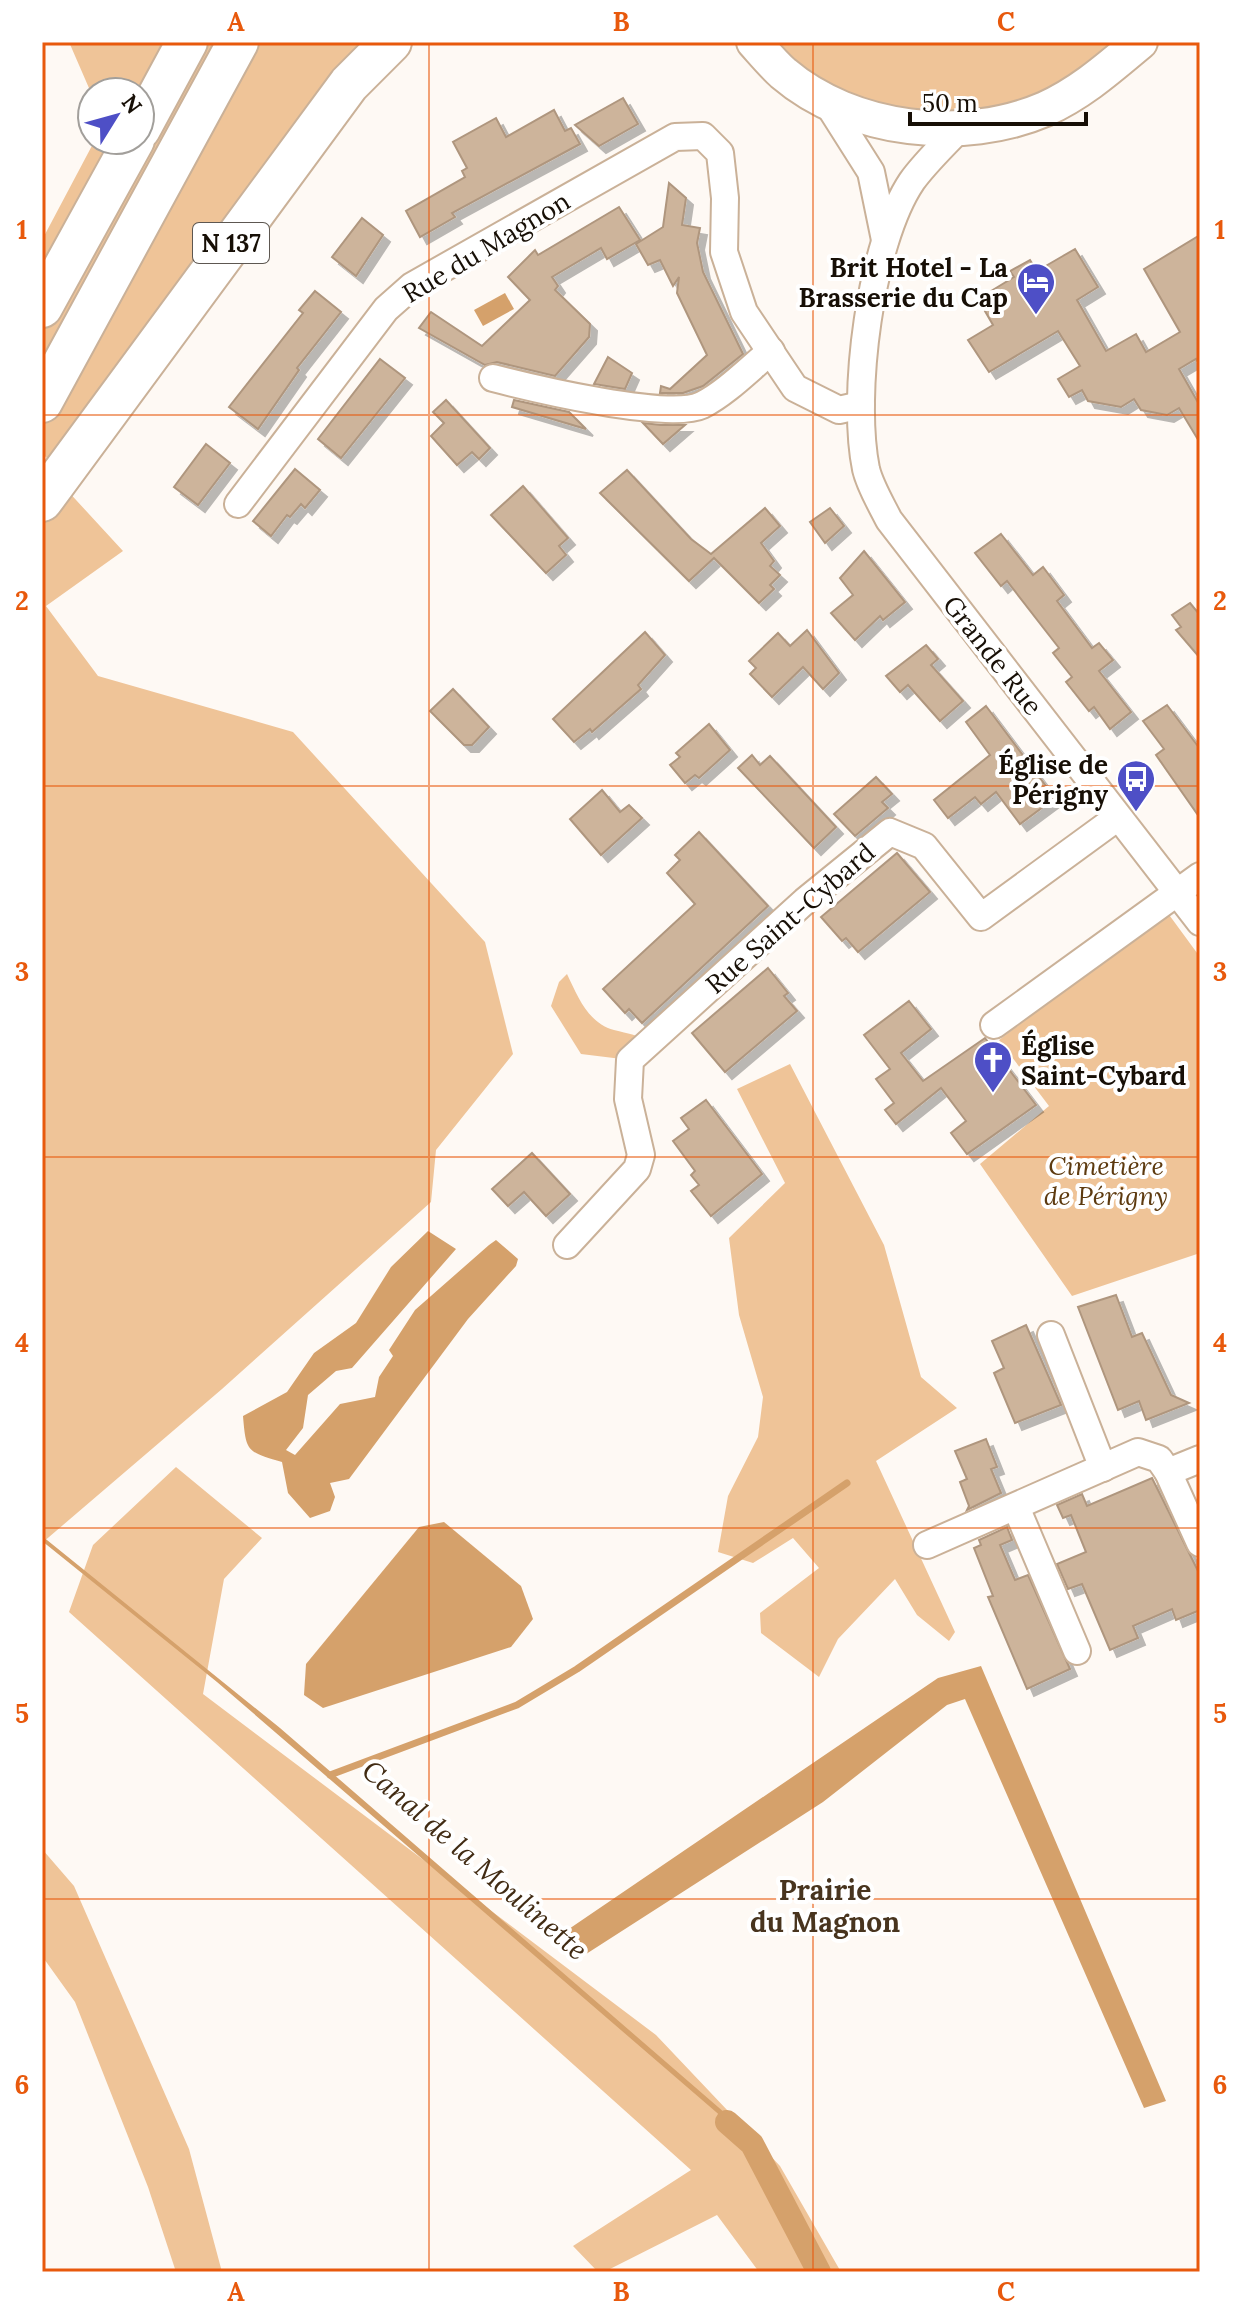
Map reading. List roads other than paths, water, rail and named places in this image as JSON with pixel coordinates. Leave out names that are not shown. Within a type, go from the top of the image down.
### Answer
[{"type":"highway","points":[[144,76],[155,42]]},
{"type":"highway","points":[[156,99],[187,42]]},
{"type":"highway","points":[[42,402],[238,42]]},
{"type":"highway","name":"N 137","points":[[42,501],[349,84],[391,42]]},
{"type":"highway","points":[[88,224],[116,156]]},
{"type":"highway","points":[[42,307],[125,156]]},
{"type":"main road","points":[[754,42],[784,74],[826,101],[873,119],[957,131],[999,124],[1044,110],[1087,87],[1140,42]]},
{"type":"street","name":"Grande Rue","points":[[826,101],[871,172],[885,240]]},
{"type":"street","name":"Grande Rue","points":[[957,131],[911,183],[885,240],[865,345],[861,405],[866,470],[889,520],[1200,922]]},
{"type":"street","name":"Rue du Magnon","points":[[238,504],[386,309],[412,286],[675,137],[703,136],[720,153],[725,198],[724,252],[744,312],[771,351]]},
{"type":"street","points":[[493,378],[577,399],[658,407],[699,407],[771,351],[795,388],[839,410],[861,405]]},
{"type":"street","name":"Rue Saint-Cybard","points":[[567,1245],[637,1169],[641,1155],[628,1099],[630,1060],[805,901],[890,832],[924,846],[981,917],[1118,817]]},
{"type":"street","points":[[994,1025],[1200,876]]},
{"type":"street","points":[[1051,1335],[1103,1468]]},
{"type":"street","points":[[927,1545],[1138,1452],[1159,1459],[1168,1472],[1200,1543]]},
{"type":"street","points":[[1168,1472],[1200,1459]]},
{"type":"street","points":[[1016,1507],[1077,1651]]},
{"type":"waterway","points":[[330,1775],[517,1705],[577,1669],[847,1483]]},
{"type":"waterway","name":"Canal de la Moulinette","points":[[727,2122],[752,2144],[819,2272]]},
{"type":"place","name":"Brit Hotel - La Brasserie du Cap","points":[[1036,316]]},
{"type":"place","name":"Église de Périgny","points":[[1136,813]]},
{"type":"place","name":"Église Saint-Cybard","points":[[993,1094]]},
{"type":"district","name":"Prairie du Magnon","points":[[825,1906]]},
{"type":"park label","name":"Cimetière de Périgny","points":[[1106,1180]]}]
